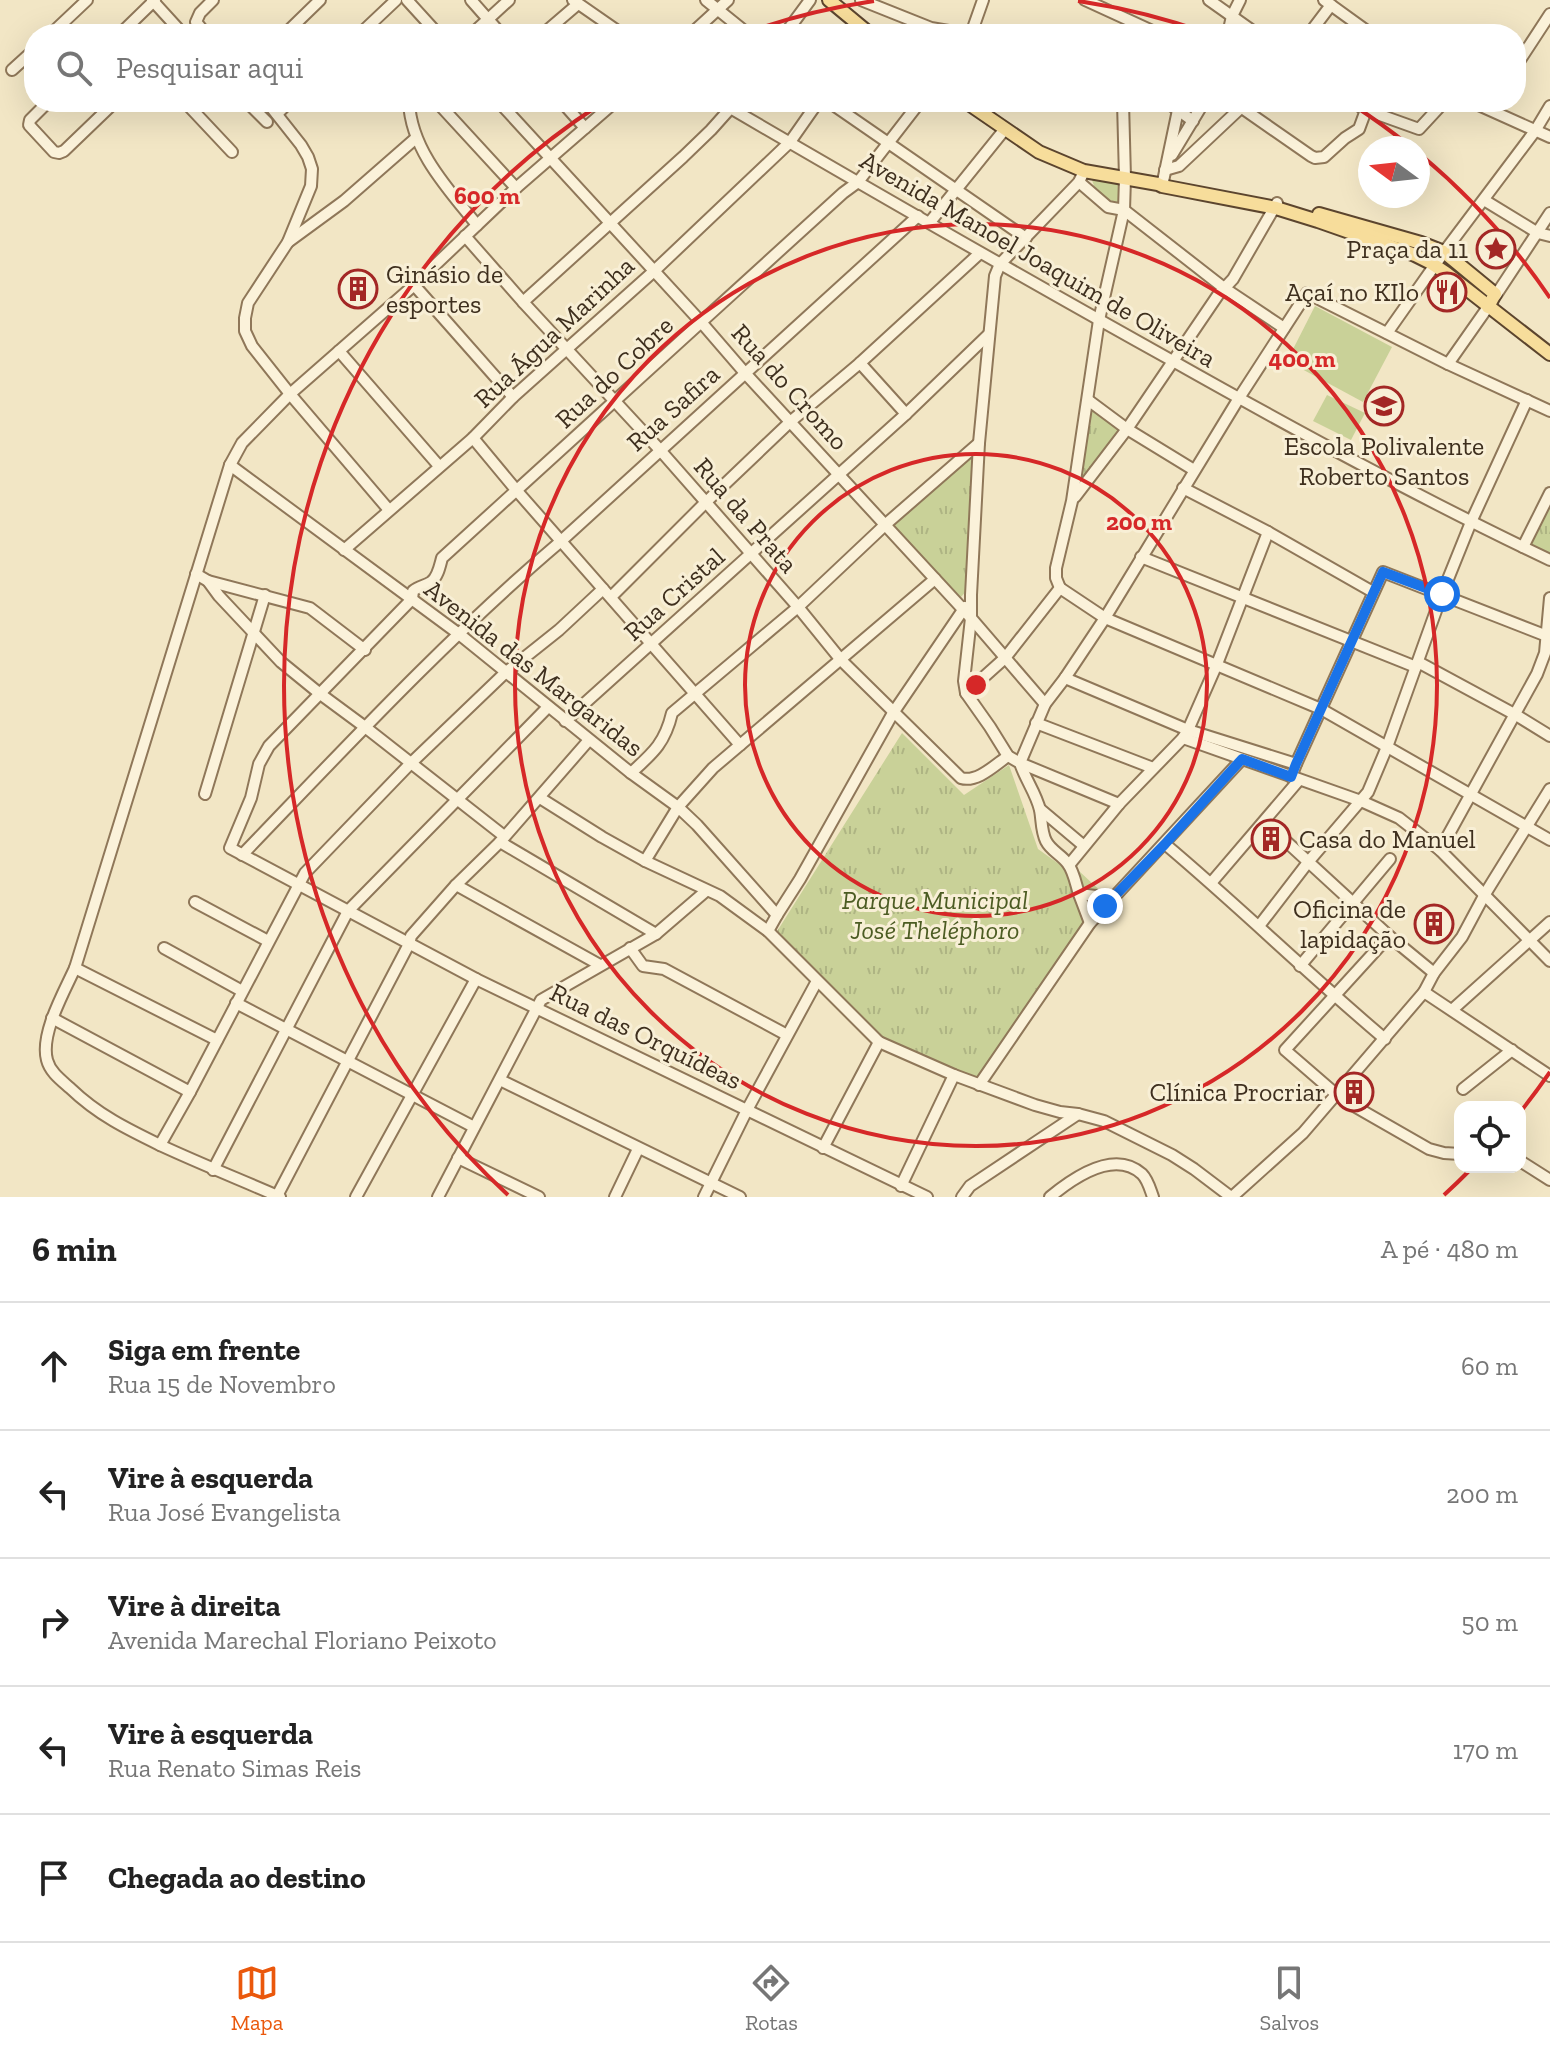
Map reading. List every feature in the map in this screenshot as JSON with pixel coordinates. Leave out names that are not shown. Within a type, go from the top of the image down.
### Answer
[{"type":"main road","points":[[829,0],[858,24]]},
{"type":"main road","points":[[980,112],[1082,177],[1163,177],[1355,224],[1444,252],[1550,354]]},
{"type":"main road","points":[[1277,206],[1415,255],[1490,299]]},
{"type":"main road","points":[[1440,269],[1455,262]]},
{"type":"street","points":[[62,24],[87,0]]},
{"type":"street","points":[[198,24],[200,13],[213,0]]},
{"type":"street","points":[[295,24],[320,0]]},
{"type":"street","points":[[375,24],[396,0]]},
{"type":"street","points":[[407,0],[429,24]]},
{"type":"street","points":[[471,0],[492,24]]},
{"type":"street","points":[[483,24],[509,0]]},
{"type":"street","points":[[706,0],[736,24]]},
{"type":"street","points":[[702,24],[728,0]]},
{"type":"street","points":[[792,24],[810,0]]},
{"type":"street","points":[[861,0],[922,24]]},
{"type":"street","points":[[973,24],[983,0]]},
{"type":"street","points":[[1085,0],[1131,24]]},
{"type":"street","points":[[1209,0],[1243,24]]},
{"type":"street","points":[[1230,24],[1240,0]]},
{"type":"street","points":[[130,24],[154,1],[174,24]]},
{"type":"street","points":[[553,24],[575,2],[606,24]]},
{"type":"street","points":[[1315,24],[1327,2],[1357,24]]},
{"type":"street","points":[[1526,51],[1550,14]]},
{"type":"street","points":[[12,70],[24,59]]},
{"type":"street","points":[[1387,333],[1440,269],[1444,252],[1535,131],[1550,106]]},
{"type":"street","points":[[39,112],[29,125],[54,152],[59,153],[105,112]]},
{"type":"street","points":[[194,112],[232,152]]},
{"type":"street","points":[[257,112],[267,122]]},
{"type":"street","points":[[409,112],[416,138],[448,189],[477,225]]},
{"type":"street","points":[[446,112],[516,188]]},
{"type":"street","name":"Rua do Cromo","points":[[508,112],[968,614],[1045,704]]},
{"type":"street","points":[[571,112],[585,128]]},
{"type":"street","points":[[589,740],[540,798],[411,936],[278,1196],[125,1129],[103,1116],[50,1068],[46,1058],[52,1018],[75,968],[230,465],[242,443],[290,394],[603,112]]},
{"type":"street","points":[[523,302],[683,157],[726,112]]},
{"type":"street","name":"Avenida Manoel Joaquim de Oliveira","points":[[744,112],[980,253],[1172,361],[1471,522],[1550,560]]},
{"type":"street","name":"Rua Água Marinha","points":[[344,550],[473,438],[513,397],[653,272],[790,142],[811,112]]},
{"type":"street","points":[[844,112],[1026,238]]},
{"type":"street","name":"Rua do Cobre","points":[[230,848],[269,746],[365,650],[412,599],[413,591],[432,581],[438,574],[442,558],[858,182],[912,112]]},
{"type":"street","points":[[1123,112],[1124,210],[1099,320],[1072,501],[1056,568],[1060,588],[1105,618],[1321,709],[1550,840]]},
{"type":"street","points":[[1163,177],[1178,112]]},
{"type":"street","points":[[1181,112],[1193,121]]},
{"type":"street","points":[[1163,177],[1198,112]]},
{"type":"street","points":[[1163,177],[1237,112]]},
{"type":"street","points":[[1253,112],[1315,158],[1327,155],[1359,129],[1365,112]]},
{"type":"street","points":[[1372,112],[1419,129],[1435,112]]},
{"type":"street","points":[[1501,112],[1550,137]]},
{"type":"street","points":[[277,114],[308,157],[312,169],[311,186],[288,242],[248,303],[245,331],[252,346],[290,394],[389,510]]},
{"type":"street","points":[[930,222],[1005,129]]},
{"type":"street","points":[[288,242],[344,201],[416,138]]},
{"type":"street","points":[[1119,804],[1008,756],[966,693],[964,681],[979,443],[995,276],[1000,264],[1082,177],[1108,207],[1124,210],[1224,288],[1284,328]]},
{"type":"street","points":[[1484,200],[1538,233],[1550,236]]},
{"type":"street","points":[[1072,501],[1233,279],[1277,206]]},
{"type":"street","points":[[1448,364],[1550,213]]},
{"type":"street","name":"Rua Safira","points":[[242,855],[365,727],[517,579],[918,216]]},
{"type":"street","name":"Rua da Prata","points":[[465,236],[660,450],[841,660],[893,713],[961,778],[974,779],[1008,756]]},
{"type":"street","points":[[160,1145],[305,873],[410,764],[505,673],[607,593],[790,422],[860,363],[980,253]]},
{"type":"street","points":[[414,285],[513,397]]},
{"type":"street","points":[[1090,923],[1069,865],[1046,841],[1040,809],[1023,776],[1020,763],[1045,704],[1105,618],[1194,470],[1307,293],[1550,411]]},
{"type":"street","name":"Rua Cristal","points":[[565,721],[906,414],[988,335]]},
{"type":"street","points":[[339,351],[439,466]]},
{"type":"street","points":[[860,363],[906,414]]},
{"type":"street","points":[[1088,400],[1127,429],[1194,470]]},
{"type":"street","points":[[1259,926],[1368,792],[1471,522],[1527,400]]},
{"type":"street","points":[[473,438],[560,542],[740,745]]},
{"type":"street","points":[[631,773],[659,748],[668,731],[672,713],[798,607],[886,524],[979,443]]},
{"type":"street","name":"Avenida das Margaridas","points":[[230,465],[459,634],[589,740],[678,807],[777,915]]},
{"type":"street","points":[[1183,488],[1373,592]]},
{"type":"street","points":[[1523,547],[1550,493]]},
{"type":"street","points":[[1069,865],[1119,804],[1186,734],[1268,532]]},
{"type":"street","points":[[1141,557],[1417,664],[1550,736]]},
{"type":"street","points":[[1211,883],[1265,822],[1295,779],[1296,764],[1383,572],[1547,636]]},
{"type":"street","points":[[196,574],[208,581],[310,608],[365,650]]},
{"type":"street","points":[[645,861],[678,807],[713,768],[935,579]]},
{"type":"street","points":[[208,581],[281,662],[457,799],[502,839],[656,934]]},
{"type":"street","points":[[966,693],[1005,658],[1060,588]]},
{"type":"street","points":[[205,794],[265,595]]},
{"type":"street","points":[[1440,850],[1542,663],[1550,598]]},
{"type":"street","points":[[768,931],[893,713],[968,614]]},
{"type":"street","points":[[1065,678],[1242,759],[1361,801],[1399,818],[1440,850],[1550,961]]},
{"type":"street","points":[[213,1170],[348,911],[548,707]]},
{"type":"street","points":[[1036,723],[1153,768]]},
{"type":"street","points":[[1186,734],[1296,764]]},
{"type":"street","points":[[979,1085],[1090,923],[1242,759]]},
{"type":"street","points":[[540,798],[645,861],[720,896],[768,931],[879,1042],[979,1085],[1035,1105],[1114,1126],[1172,1155],[1231,1197],[1303,1133],[1424,992],[1434,973],[1462,937],[1550,789]]},
{"type":"street","points":[[1040,809],[1084,846]]},
{"type":"street","points":[[1265,822],[1434,973]]},
{"type":"street","points":[[1165,844],[1385,1039]]},
{"type":"street","name":"Rua das Orquídeas","points":[[230,848],[476,979],[927,1197]]},
{"type":"street","points":[[1300,966],[1390,859]]},
{"type":"street","points":[[456,885],[600,965]]},
{"type":"street","points":[[438,1197],[541,1000],[656,934],[706,891]]},
{"type":"street","points":[[1079,894],[1112,898]]},
{"type":"street","points":[[195,902],[268,941]]},
{"type":"street","points":[[1452,1010],[1550,922]]},
{"type":"street","points":[[1389,936],[1285,1050],[1337,1095],[1429,1149],[1454,1154]]},
{"type":"street","points":[[164,948],[242,991]]},
{"type":"street","points":[[630,948],[643,966],[664,969],[787,1035]]},
{"type":"street","points":[[75,968],[217,1040]]},
{"type":"street","points":[[356,1197],[476,979]]},
{"type":"street","points":[[704,1197],[817,981]]},
{"type":"street","points":[[1424,992],[1548,1070]]},
{"type":"street","points":[[236,1003],[474,1127]]},
{"type":"street","points":[[52,1018],[190,1092]]},
{"type":"street","points":[[823,1148],[879,1042]]},
{"type":"street","points":[[1463,1089],[1512,1050]]},
{"type":"street","points":[[901,1186],[954,1075]]},
{"type":"street","points":[[500,1080],[740,1197]]},
{"type":"street","points":[[962,1197],[970,1186],[1078,1114]]},
{"type":"street","points":[[615,1197],[638,1149]]},
{"type":"street","points":[[458,1158],[539,1197]]},
{"type":"street","points":[[1050,1197],[1063,1193],[1097,1168],[1119,1164],[1140,1173],[1153,1197]]},
{"type":"street","points":[[1526,1165],[1550,1180]]},
{"type":"green space","points":[[1091,176],[1122,183],[1119,208],[1100,196]]},
{"type":"green space","points":[[1315,306],[1392,347],[1363,402],[1287,361]]},
{"type":"green space","points":[[1327,395],[1365,413],[1351,440],[1313,421]]},
{"type":"green space","points":[[1090,407],[1122,430],[1084,475],[1079,474]]},
{"type":"green space","points":[[975,454],[968,589],[961,597],[891,525]]},
{"type":"green space","points":[[1550,501],[1550,555],[1528,545]]},
{"type":"green space","name":"Parque Municipal José Theléphoro","points":[[902,733],[964,795],[1009,765],[1038,849],[1073,874],[1079,871],[1107,897],[976,1078],[883,1038],[776,933]]},
{"type":"place","name":"Praça da 11","points":[[1496,249]]},
{"type":"place","name":"Ginásio de esportes","points":[[358,289]]},
{"type":"place","name":"Açaí no KIlo","points":[[1447,292]]},
{"type":"place","name":"Escola Polivalente Roberto Santos","points":[[1384,406]]},
{"type":"place","name":"Casa do Manuel","points":[[1271,839]]},
{"type":"place","name":"Oficina de lapidação","points":[[1434,924]]},
{"type":"place","name":"Clínica Procriar","points":[[1354,1092]]},
{"type":"route","points":[[1105,906],[1242,759],[1291,777],[1383,572],[1442,594]]}]
